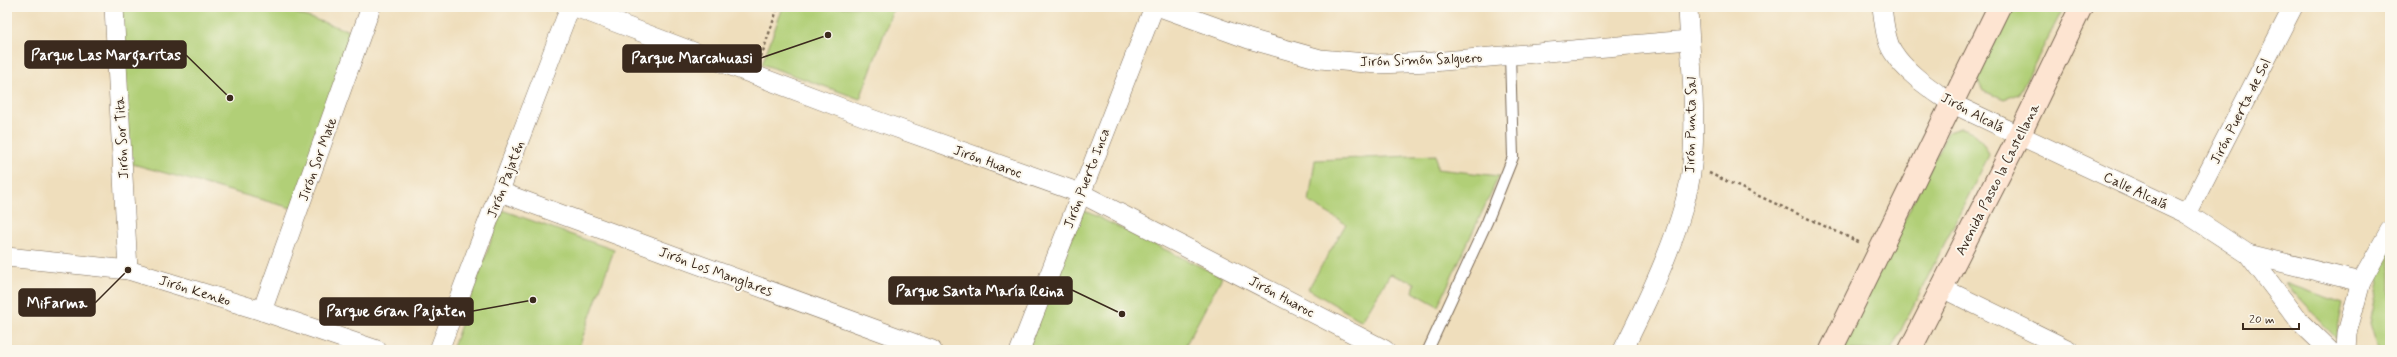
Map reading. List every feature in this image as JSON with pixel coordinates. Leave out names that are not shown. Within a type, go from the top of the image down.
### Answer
[{"type":"main road","points":[[1831,350],[1999,7]]},
{"type":"main road","name":"Avenida Paseo la Castellana","points":[[1910,350],[2019,136],[2081,7]]},
{"type":"street","name":"Jirón Sor Tita","points":[[114,7],[128,270]]},
{"type":"street","name":"Jirón Sor Mate","points":[[262,311],[371,7]]},
{"type":"street","name":"Jirón Pajatén","points":[[439,350],[570,7]]},
{"type":"street","name":"Jirón Huaroc","points":[[575,7],[755,75],[1080,194],[1385,350]]},
{"type":"street","name":"Jirón Puerto Inca","points":[[1020,350],[1154,7]]},
{"type":"street","name":"Jirón Simón Salguero","points":[[1160,7],[1249,39],[1320,60],[1377,64],[1432,62],[1690,40]]},
{"type":"street","name":"Jirón Punta Sal","points":[[1624,350],[1680,221],[1692,166],[1692,86],[1688,7]]},
{"type":"street","name":"Jirón Alcalá","points":[[1882,7],[1884,27],[1892,52],[1917,78],[1951,103],[2019,136]]},
{"type":"street","name":"Jirón Puerta de Sol","points":[[2187,214],[2293,7]]},
{"type":"street","name":"Calle Alcalá","points":[[2019,136],[2187,214],[2248,254],[2361,282]]},
{"type":"street","name":"Jirón Los Manglares","points":[[500,192],[932,350]]},
{"type":"street","points":[[2346,350],[2347,333],[2361,282],[2390,230]]},
{"type":"street","name":"Calle Alcalá","points":[[2248,254],[2300,322],[2329,350]]},
{"type":"street","name":"Jirón Kenko","points":[[7,257],[128,270],[262,311],[378,350]]},
{"type":"street","points":[[1942,288],[2069,350]]},
{"type":"lane","points":[[1428,350],[1487,222],[1513,157],[1510,55]]},
{"type":"path","points":[[755,75],[778,7]]},
{"type":"path","points":[[1692,166],[1880,252]]},
{"type":"green space","points":[[120,7],[277,7],[356,33],[295,209],[129,163]]},
{"type":"green space","points":[[783,7],[894,7],[860,99],[762,64]]},
{"type":"green space","points":[[2011,7],[2064,7],[2019,94],[2005,99],[1983,91],[1976,77]]},
{"type":"green space","points":[[1960,128],[1966,129],[1975,134],[1984,145],[1989,155],[1891,350],[1840,350],[1948,132]]},
{"type":"green space","points":[[1436,155],[1437,169],[1499,176],[1438,306],[1413,292],[1415,283],[1390,274],[1362,321],[1308,289],[1346,224],[1309,202],[1315,160]]},
{"type":"green space","points":[[502,210],[614,250],[578,350],[452,350]]},
{"type":"green space","points":[[1083,210],[1222,277],[1183,350],[1027,350]]},
{"type":"green space","points":[[2390,231],[2390,350],[2378,350],[2370,323],[2379,282],[2370,266]]},
{"type":"green space","points":[[2285,283],[2343,303],[2336,338]]},
{"type":"place","name":"Parque Marcahuasi","points":[[828,35]]},
{"type":"place","name":"Parque Las Margaritas","points":[[230,98]]},
{"type":"place","name":"MiFarma","points":[[128,270]]},
{"type":"place","name":"Parque Gran Pajaten","points":[[533,300]]},
{"type":"place","name":"Parque Santa María Reina","points":[[1122,314]]}]
